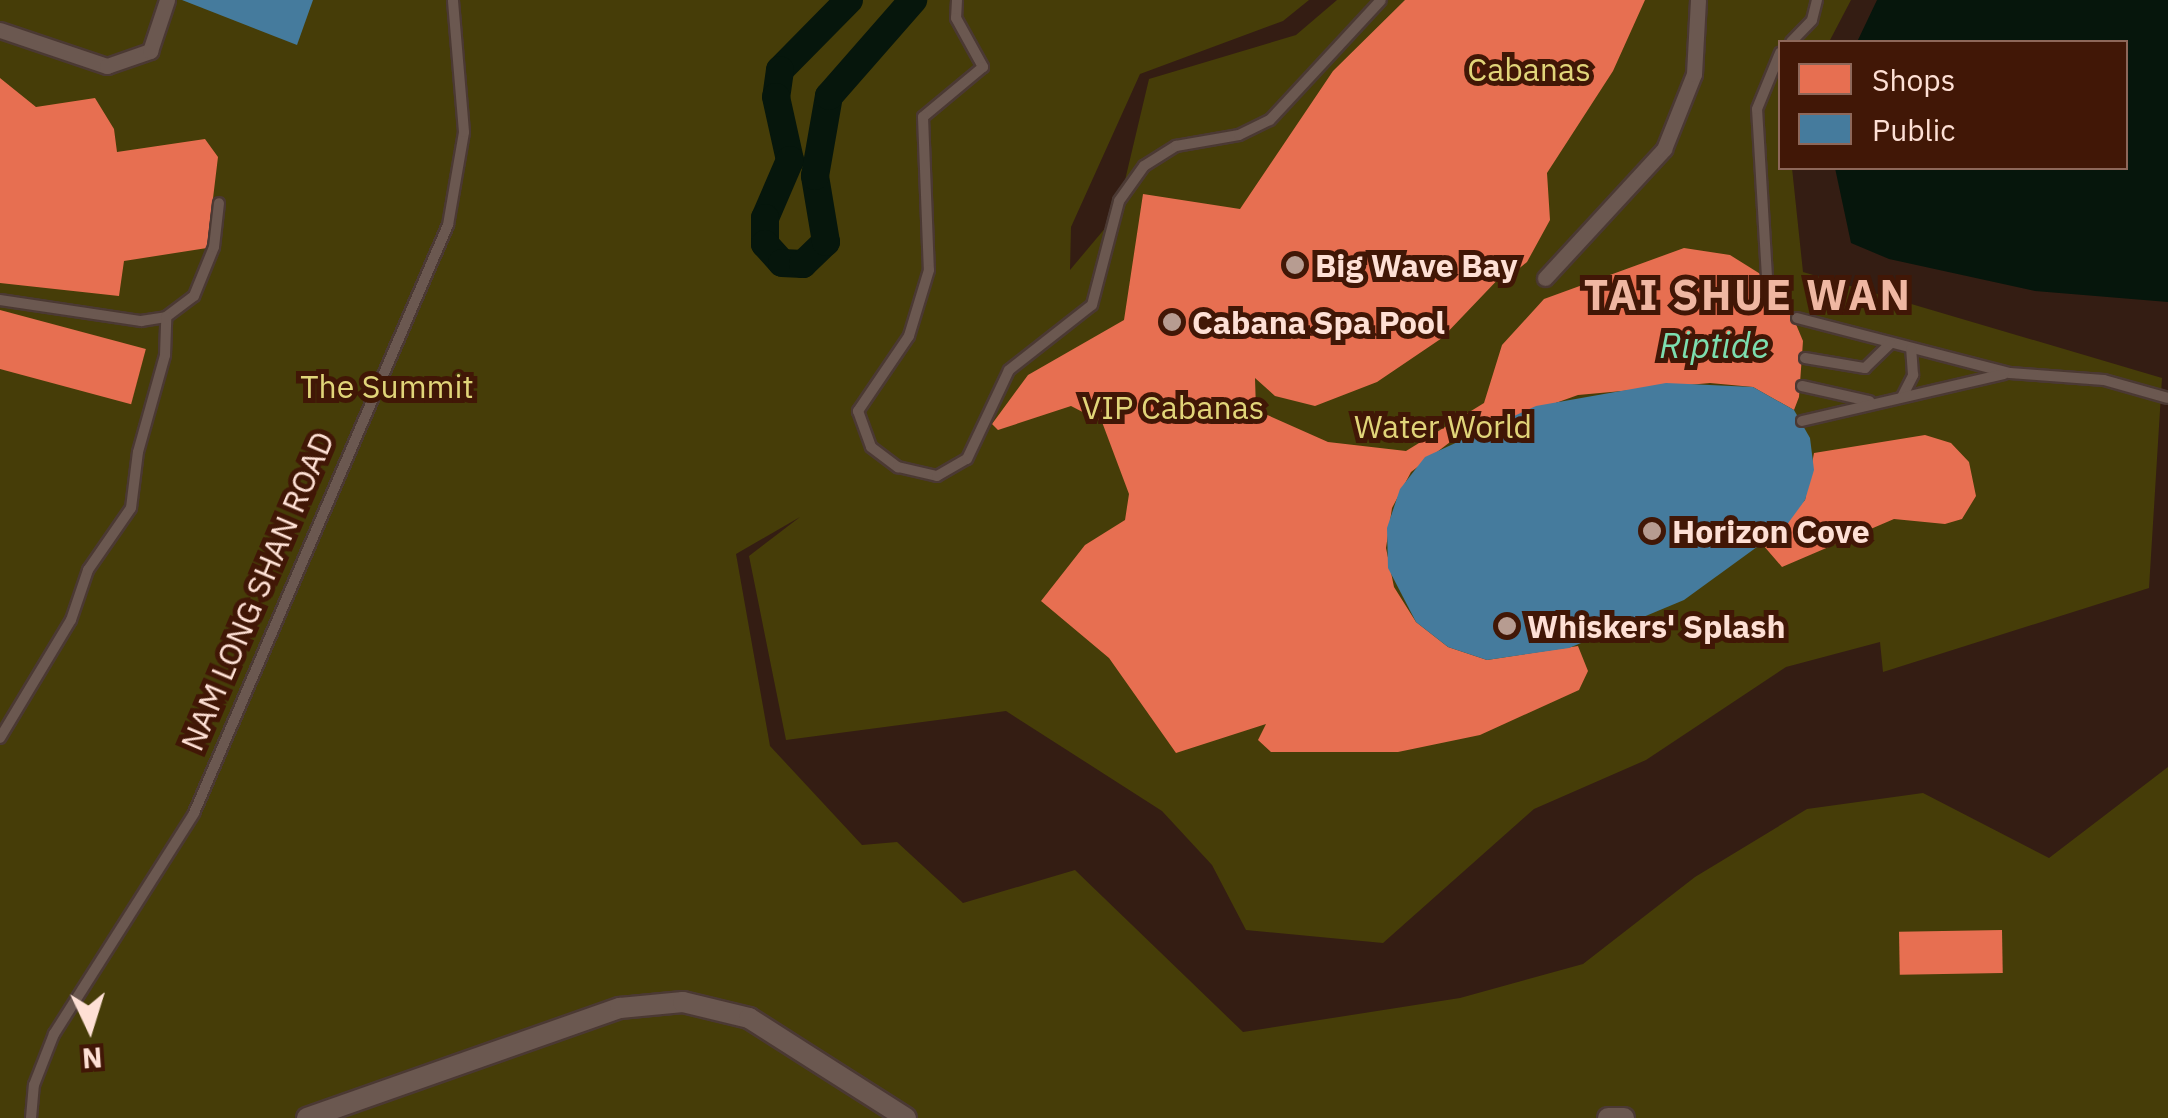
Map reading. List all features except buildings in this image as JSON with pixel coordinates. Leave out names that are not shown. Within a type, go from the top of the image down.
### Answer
[{"type":"street","points":[[0,30],[107,66],[150,50],[167,0]]},
{"type":"street","points":[[1545,278],[1664,149],[1694,74],[1698,0]]},
{"type":"street","points":[[308,1118],[620,1008],[683,1002],[749,1018],[906,1118]]},
{"type":"street","points":[[1608,1118],[1624,1118]]},
{"type":"lane","name":"NAM LONG SHAN ROAD","points":[[31,1118],[34,1084],[54,1034],[194,813],[448,225],[464,132],[453,0]]},
{"type":"lane","points":[[958,0],[956,18],[983,67],[923,117],[929,270],[908,336],[858,411],[871,447],[898,467],[937,476],[968,459],[1008,370],[1092,305],[1112,221],[1144,166],[1176,146],[1239,135],[1270,120],[1381,0]]},
{"type":"lane","points":[[1793,40],[1812,20],[1817,0]]},
{"type":"lane","points":[[1767,277],[1757,109],[1778,58]]},
{"type":"lane","points":[[0,300],[141,321],[166,317],[194,296],[214,246],[219,203]]},
{"type":"lane","points":[[0,738],[70,620],[88,570],[131,508],[138,452],[166,355],[166,317]]},
{"type":"lane","points":[[1797,318],[2010,372],[2104,380],[2168,398]]},
{"type":"lane","points":[[1806,358],[1865,368],[1890,344]]},
{"type":"lane","points":[[1902,397],[1912,376],[1911,349]]},
{"type":"lane","points":[[1802,422],[2010,372]]},
{"type":"lane","points":[[1802,386],[1875,402]]},
{"type":"green space","points":[[0,0],[1309,0],[1283,21],[1140,74],[1071,227],[1070,270],[1117,214],[1149,79],[1296,35],[1337,0],[1851,0],[1830,40],[1778,40],[1778,170],[1792,170],[1803,272],[2162,378],[2149,588],[1883,672],[1880,642],[1786,667],[1646,760],[1534,809],[1383,943],[1246,930],[1212,865],[1162,811],[1006,711],[786,740],[749,556],[800,517],[736,554],[770,746],[862,845],[897,842],[963,903],[1075,870],[1243,1032],[1460,998],[1583,964],[1695,877],[1807,809],[1923,793],[2049,858],[2168,767],[2168,1118],[0,1118]]},
{"type":"shaded area","points":[[1877,0],[2168,0],[2168,302],[2035,291],[1889,259],[1851,243],[1835,170],[2128,170],[2128,40],[1858,40]]},
{"type":"waterway","points":[[849,0],[780,70],[776,97],[790,160],[765,218],[765,244],[782,263],[803,264],[826,242],[815,176],[829,96],[913,0]]},
{"type":"place","name":"Big Wave Bay","points":[[1295,265]]},
{"type":"place","name":"Cabana Spa Pool","points":[[1172,322]]},
{"type":"place","name":"Horizon Cove","points":[[1652,531]]},
{"type":"place","name":"Whiskers' Splash","points":[[1507,626]]},
{"type":"district","name":"TAI SHUE WAN","points":[[1748,295]]},
{"type":"park label","name":"Cabanas","points":[[1529,69]]},
{"type":"park label","name":"The Summit","points":[[387,386]]},
{"type":"park label","name":"VIP Cabanas","points":[[1173,407]]},
{"type":"park label","name":"Water World","points":[[1443,426]]},
{"type":"water label","name":"Riptide","points":[[1714,345]]}]
